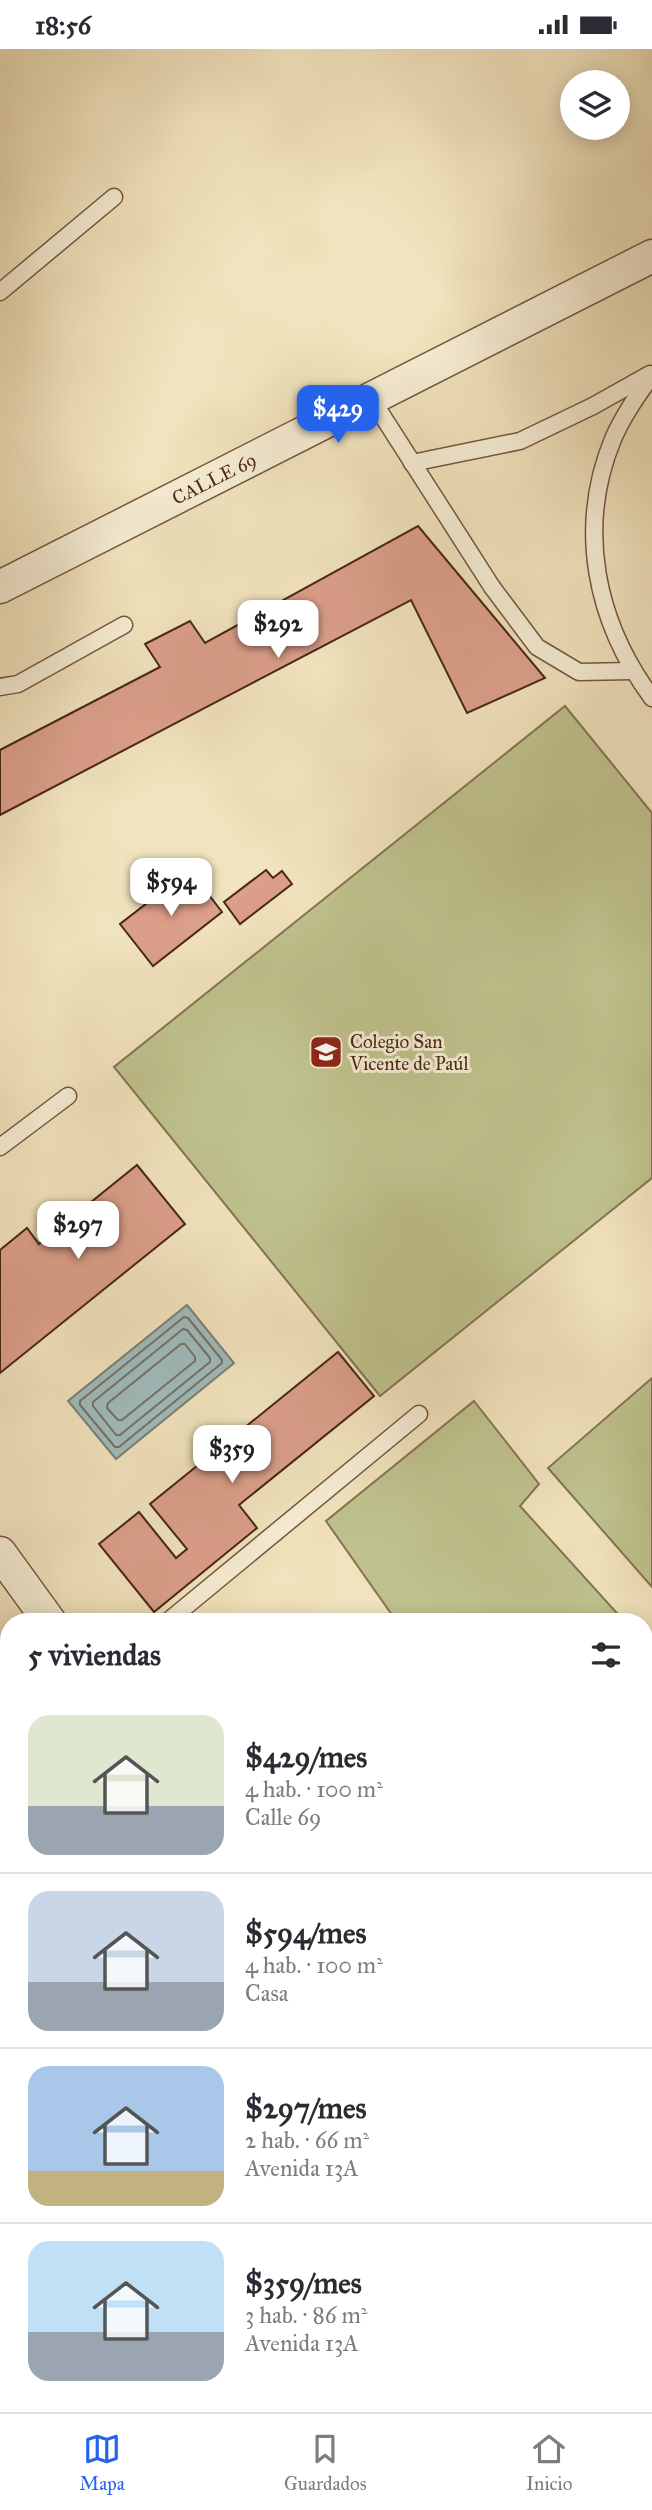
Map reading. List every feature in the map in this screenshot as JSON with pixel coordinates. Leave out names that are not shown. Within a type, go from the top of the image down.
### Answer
[{"type":"street","name":"CALLE 69","points":[[0,587],[652,256]]},
{"type":"street","points":[[0,1553],[43,1613]]},
{"type":"lane","points":[[0,292],[114,197]]},
{"type":"lane","points":[[412,463],[520,441],[652,374]]},
{"type":"lane","points":[[652,374],[631,404],[613,440],[601,478],[594,518],[595,558],[601,597],[614,635],[632,671],[652,698]]},
{"type":"lane","points":[[371,398],[492,587],[537,647],[579,672],[632,671]]},
{"type":"lane","points":[[0,687],[18,684],[124,625]]},
{"type":"lane","points":[[2,1142],[68,1096]]},
{"type":"lane","points":[[178,1613],[419,1414]]},
{"type":"green space","points":[[565,706],[652,813],[652,1178],[380,1396],[114,1067]]},
{"type":"green space","points":[[652,1378],[652,1587],[548,1468]]},
{"type":"green space","points":[[474,1401],[539,1484],[520,1506],[617,1613],[391,1613],[326,1521]]},
{"type":"water","points":[[187,1305],[234,1363],[116,1459],[68,1401]]},
{"type":"building","points":[[418,526],[545,678],[467,713],[411,600],[0,815],[0,750],[160,667],[145,644],[190,621],[205,643]]},
{"type":"building","points":[[190,870],[222,912],[153,966],[120,924]]},
{"type":"building","points":[[266,870],[273,878],[282,871],[292,884],[240,924],[224,902]]},
{"type":"building","points":[[137,1165],[185,1224],[0,1373],[0,1250],[27,1228],[39,1244]]},
{"type":"building","points":[[338,1352],[374,1396],[239,1505],[257,1528],[154,1612],[99,1544],[139,1512],[176,1558],[187,1549],[150,1504]]},
{"type":"place","name":"Colegio San Vicente de Paúl","points":[[326,1052]]}]
